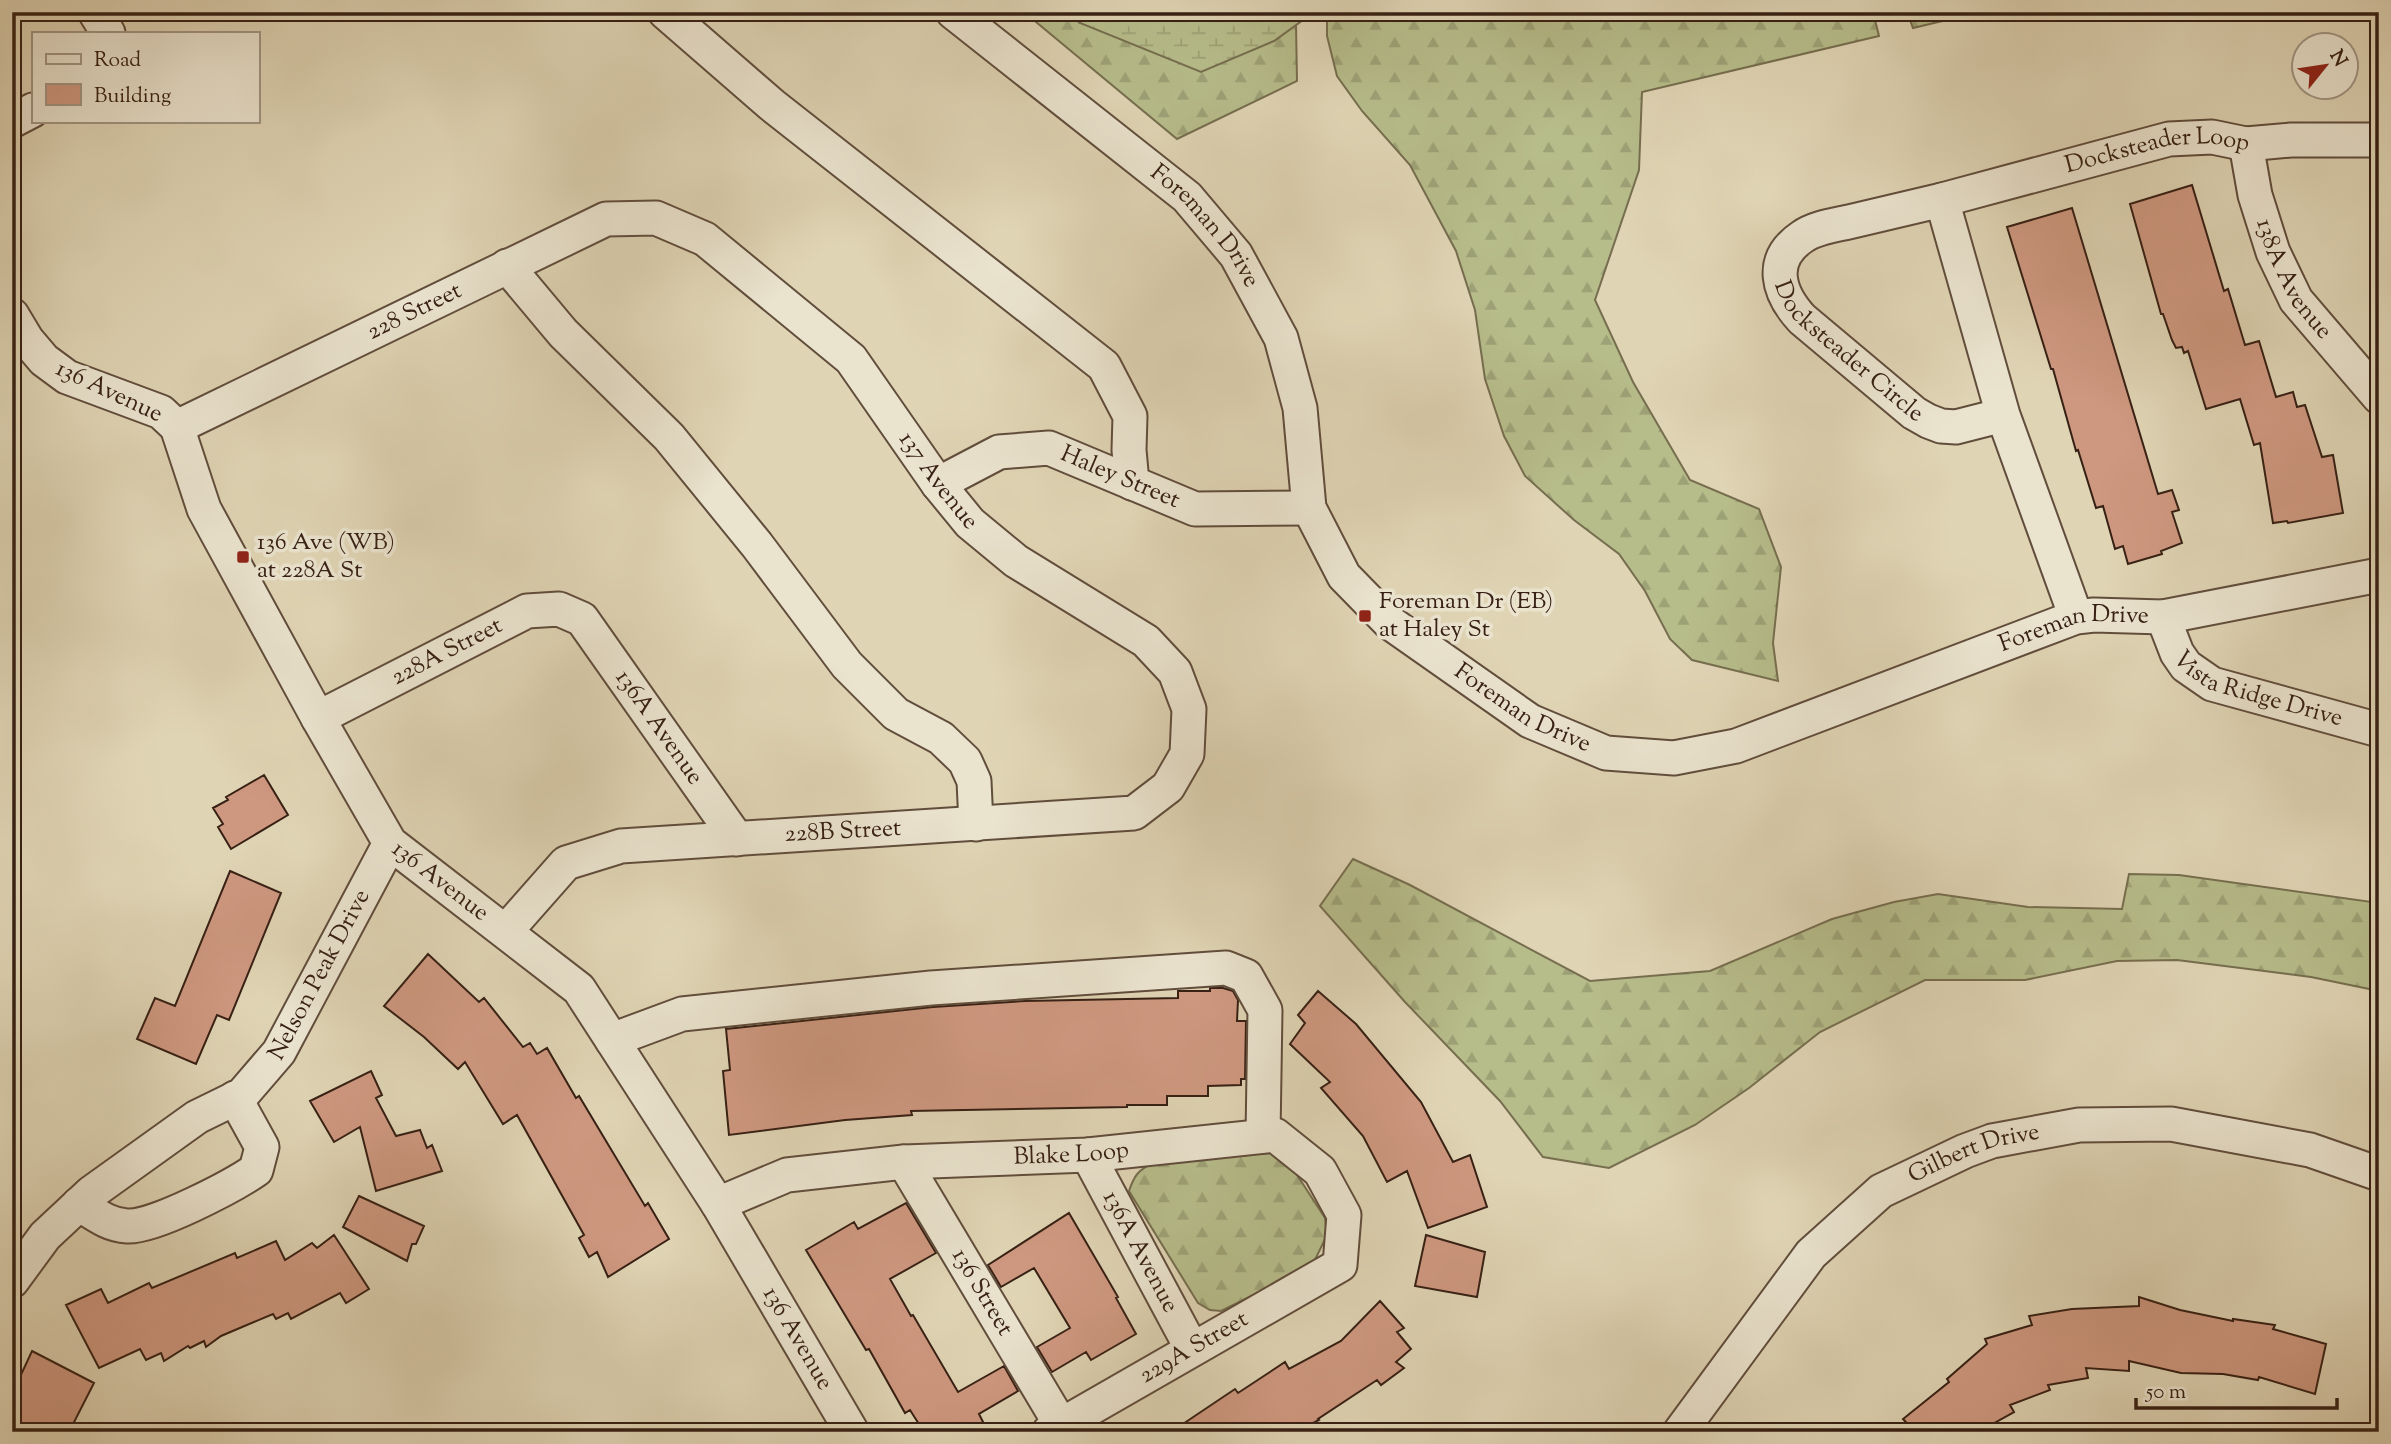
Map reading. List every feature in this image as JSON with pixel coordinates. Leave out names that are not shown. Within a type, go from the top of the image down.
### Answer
[{"type":"street","points":[[94,12],[107,32]]},
{"type":"street","points":[[665,12],[772,105],[1104,366],[1130,416],[1132,483]]},
{"type":"street","name":"Foreman Drive","points":[[953,12],[1187,197],[1236,255],[1281,338],[1300,408],[1309,508],[1343,576],[1389,621],[1530,721],[1606,753],[1674,758],[1736,746],[2076,617],[2164,617],[2379,575]]},
{"type":"street","points":[[12,121],[32,111]]},
{"type":"street","name":"Docksteader Loop","points":[[1942,200],[2169,139],[2212,137],[2246,144],[2291,140],[2379,140]]},
{"type":"street","name":"138A Avenue","points":[[2246,144],[2255,195],[2273,252],[2296,300],[2379,397]]},
{"type":"street","points":[[1942,200],[2003,415],[2076,617]]},
{"type":"street","name":"Docksteader Circle","points":[[1942,200],[1823,228],[1804,236],[1792,246],[1783,260],[1779,274],[1782,290],[1791,307],[1802,319],[1914,413],[1928,421],[1941,426],[1956,427],[2003,415]]},
{"type":"street","name":"228 Street","points":[[177,427],[607,219],[656,218]]},
{"type":"street","name":"137 Avenue","points":[[656,218],[705,239],[851,359],[938,484],[970,523],[1016,561],[1146,641],[1175,672],[1189,709],[1187,754]]},
{"type":"street","points":[[506,266],[564,333],[669,437],[757,545],[847,665],[896,714],[942,738],[965,761],[974,781],[976,824]]},
{"type":"street","name":"136 Avenue","points":[[12,315],[27,340],[44,360],[67,377],[161,412],[177,427],[204,509],[318,719],[390,843],[579,989],[718,1204],[852,1432]]},
{"type":"street","name":"Haley Street","points":[[938,484],[999,452],[1049,448],[1195,509],[1309,508]]},
{"type":"street","name":"228A Street","points":[[318,719],[527,611],[559,609],[582,618]]},
{"type":"street","name":"Vista Ridge Drive","points":[[2164,617],[2177,653],[2186,666],[2212,684],[2379,730]]},
{"type":"street","name":"136A Avenue","points":[[582,618],[737,838]]},
{"type":"street","name":"228B Street","points":[[506,931],[566,863],[621,846],[1134,813],[1168,788],[1187,754]]},
{"type":"street","name":"Nelson Peak Drive","points":[[12,1281],[45,1236],[91,1193],[197,1117],[242,1095],[279,1052],[390,843]]},
{"type":"street","points":[[612,1040],[682,1014],[931,988],[1226,968],[1246,976],[1265,1010],[1263,1136]]},
{"type":"street","points":[[79,1204],[108,1223],[130,1227],[156,1221],[241,1181],[256,1170],[262,1147],[235,1098]]},
{"type":"street","name":"Gilbert Drive","points":[[1681,1432],[1811,1254],[1881,1191],[1992,1141],[2078,1125],[2171,1124],[2310,1150],[2379,1174]]},
{"type":"street","name":"Blake Loop","points":[[718,1204],[787,1175],[904,1162],[1088,1154],[1275,1135],[1320,1171],[1344,1215],[1340,1265]]},
{"type":"street","name":"136A Avenue","points":[[1088,1154],[1192,1349]]},
{"type":"street","name":"136 Street","points":[[904,1162],[1055,1428]]},
{"type":"street","name":"229A Street","points":[[1055,1428],[1340,1265]]},
{"type":"green space","points":[[1024,12],[1067,12],[1080,23],[1274,41],[1296,24],[1297,81],[1177,139]]},
{"type":"green space","points":[[1067,12],[1314,12],[1274,41],[1201,72],[1080,23]]},
{"type":"green space","points":[[1327,12],[1873,12],[1879,36],[1642,92],[1639,170],[1595,300],[1633,382],[1690,480],[1759,509],[1781,567],[1773,643],[1778,681],[1692,660],[1670,639],[1645,591],[1619,554],[1574,520],[1525,476],[1504,436],[1485,379],[1475,310],[1456,251],[1410,165],[1362,111],[1337,76],[1327,36]]},
{"type":"green space","points":[[1907,12],[1980,12],[1913,28]]},
{"type":"green space","points":[[1353,859],[1410,885],[1590,981],[1710,971],[1832,919],[1894,902],[1938,894],[2028,907],[2122,909],[2129,874],[2179,875],[2379,903],[2379,991],[2311,977],[2177,960],[2117,961],[2025,980],[1925,980],[1820,1032],[1749,1088],[1695,1125],[1609,1168],[1543,1157],[1500,1101],[1405,1002],[1320,906]]},
{"type":"green space","points":[[1265,1149],[1288,1161],[1325,1218],[1327,1235],[1312,1266],[1221,1311],[1210,1310],[1198,1303],[1129,1191],[1137,1174],[1153,1163]]},
{"type":"building","points":[[2192,185],[2224,291],[2228,289],[2245,345],[2259,341],[2276,397],[2293,392],[2297,407],[2305,405],[2322,457],[2333,455],[2343,513],[2288,523],[2273,523],[2260,443],[2254,445],[2240,399],[2206,409],[2188,351],[2184,353],[2182,347],[2176,348],[2172,340],[2161,314],[2130,204]]},
{"type":"building","points":[[2072,208],[2158,494],[2172,490],[2179,510],[2172,512],[2182,543],[2161,551],[2162,554],[2128,564],[2123,546],[2115,549],[2103,506],[2096,508],[2007,227]]},
{"type":"building","points":[[264,775],[288,815],[231,849],[218,827],[223,824],[213,808],[228,800],[226,797]]},
{"type":"building","points":[[230,871],[281,893],[229,1020],[217,1015],[196,1064],[137,1039],[155,998],[175,1006]]},
{"type":"building","points":[[428,954],[479,1002],[484,998],[523,1047],[530,1043],[537,1054],[547,1048],[576,1098],[579,1096],[645,1206],[648,1203],[669,1239],[608,1277],[597,1252],[589,1257],[579,1238],[584,1235],[517,1115],[503,1124],[465,1062],[458,1069],[424,1037],[384,1006]]},
{"type":"building","points":[[1210,988],[1233,991],[1238,1000],[1237,1021],[1246,1021],[1245,1079],[1241,1079],[1241,1085],[1208,1086],[1208,1096],[1167,1096],[1167,1105],[911,1111],[912,1115],[845,1120],[729,1135],[723,1071],[730,1070],[726,1029],[933,1007],[1025,1001],[1178,998],[1178,991],[1210,991]]},
{"type":"building","points":[[1318,991],[1356,1024],[1421,1102],[1453,1162],[1470,1155],[1487,1207],[1428,1228],[1407,1171],[1387,1182],[1363,1136],[1321,1088],[1330,1082],[1290,1044],[1305,1023],[1298,1015]]},
{"type":"building","points":[[371,1071],[382,1095],[376,1098],[396,1136],[420,1130],[427,1148],[432,1145],[442,1171],[376,1191],[360,1127],[334,1142],[310,1101]]},
{"type":"building","points":[[359,1196],[424,1226],[416,1244],[412,1244],[407,1261],[343,1227]]},
{"type":"building","points":[[906,1203],[936,1253],[890,1279],[911,1316],[913,1315],[958,1392],[1004,1366],[1018,1391],[979,1414],[983,1422],[967,1432],[924,1432],[910,1410],[905,1413],[869,1349],[866,1350],[806,1250],[854,1222],[858,1229]]},
{"type":"building","points":[[1069,1213],[1118,1297],[1116,1298],[1136,1334],[1091,1360],[1086,1352],[1052,1372],[1037,1347],[1070,1328],[1034,1268],[1001,1287],[988,1265]]},
{"type":"building","points":[[334,1235],[369,1289],[346,1303],[340,1293],[291,1319],[288,1313],[276,1319],[273,1314],[221,1336],[206,1347],[204,1341],[190,1348],[188,1346],[164,1361],[161,1353],[146,1360],[140,1349],[99,1368],[66,1305],[101,1289],[108,1303],[149,1283],[152,1288],[235,1253],[237,1258],[276,1241],[285,1260],[312,1243],[317,1248]]},
{"type":"building","points":[[1426,1235],[1485,1252],[1477,1297],[1415,1286]]},
{"type":"building","points":[[2139,1297],[2180,1310],[2233,1321],[2275,1325],[2273,1329],[2326,1344],[2315,1394],[2259,1377],[2258,1380],[2223,1374],[2181,1373],[2129,1361],[2129,1371],[2086,1368],[2088,1378],[2048,1385],[2050,1390],[2010,1405],[2014,1412],[1978,1432],[1915,1432],[1903,1419],[1949,1382],[1947,1379],[1987,1344],[1985,1339],[2032,1325],[2029,1316],[2072,1309],[2139,1306]]},
{"type":"building","points":[[1380,1301],[1404,1328],[1397,1332],[1411,1349],[1396,1362],[1404,1368],[1381,1385],[1377,1380],[1319,1420],[1296,1432],[1171,1432],[1235,1389],[1238,1393],[1285,1362],[1289,1369],[1341,1341]]},
{"type":"building","points":[[32,1351],[94,1383],[69,1432],[12,1432],[12,1394]]},
{"type":"place","name":"136 Ave (WB) at 228A St","points":[[243,557]]},
{"type":"place","name":"Foreman Dr (EB) at Haley St","points":[[1365,616]]}]
